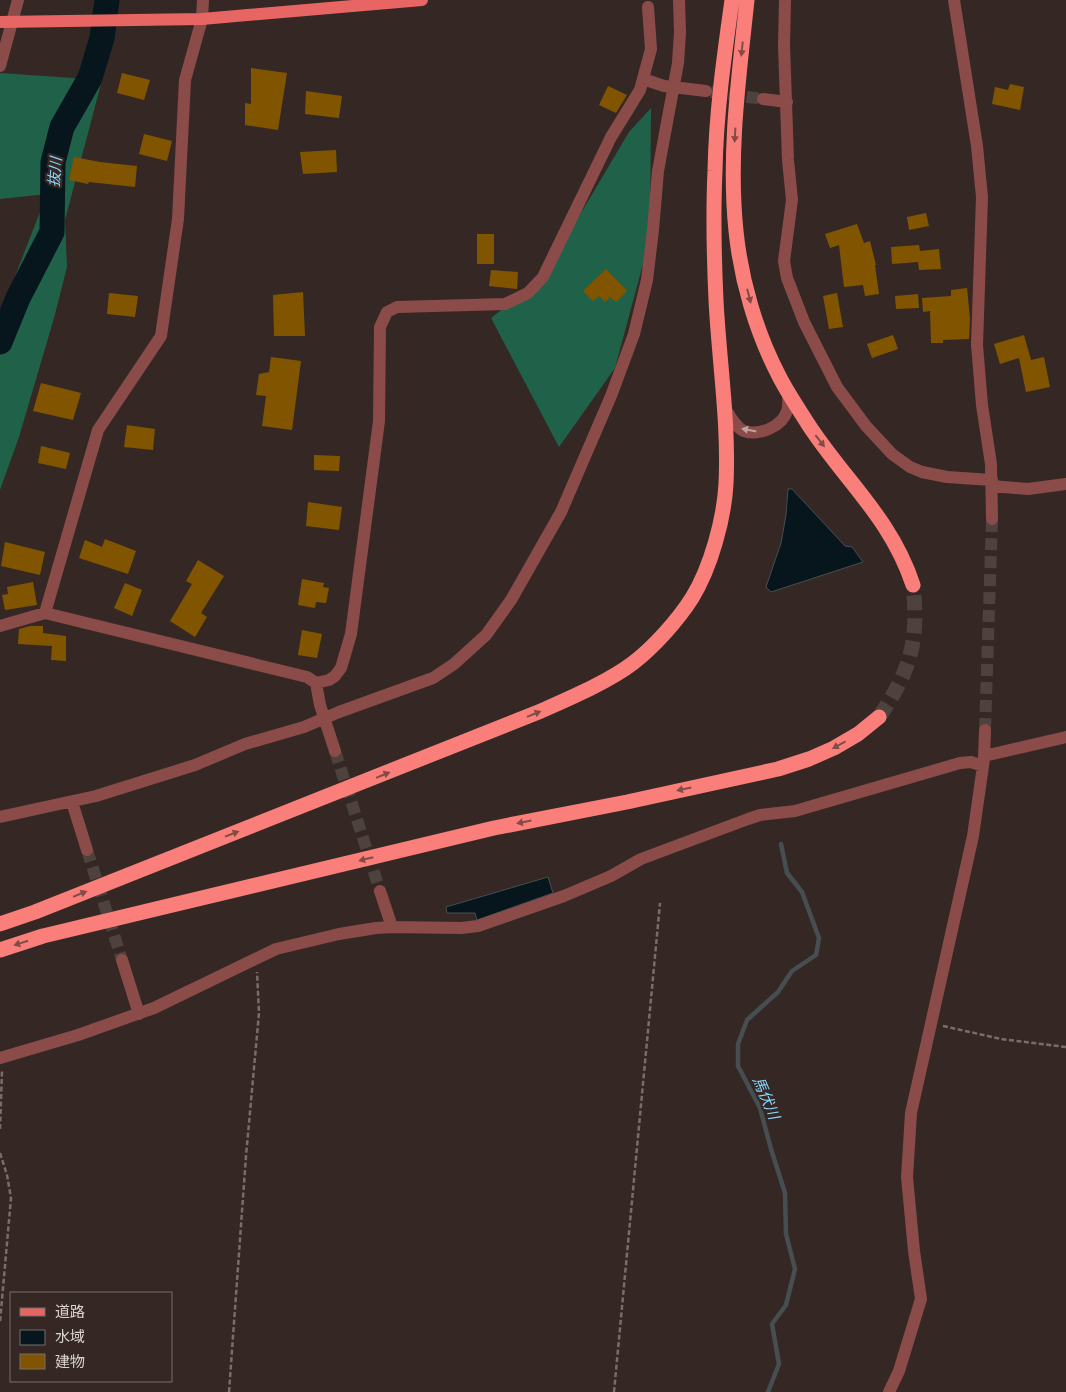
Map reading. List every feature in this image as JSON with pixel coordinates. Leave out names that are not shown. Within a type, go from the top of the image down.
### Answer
[{"type":"highway","points":[[0,924],[35,912],[541,711],[592,687],[633,663],[666,631],[692,598],[710,558],[721,518],[726,485],[724,406],[716,300],[714,170],[720,95],[731,4]]},
{"type":"highway","points":[[746,6],[735,140],[734,192],[736,231],[743,272],[752,306],[778,375],[812,430],[892,535],[906,562],[914,585]]},
{"type":"highway","points":[[0,950],[43,936],[494,828],[627,802],[778,769],[809,759],[834,748],[858,734],[879,717]]},
{"type":"main road","points":[[6,23],[202,19],[422,0]]},
{"type":"street","points":[[0,66],[6,23],[18,0]]},
{"type":"street","points":[[45,613],[98,430],[161,336],[178,219],[185,80],[202,19],[204,0]]},
{"type":"street","points":[[0,817],[72,802],[195,765],[235,748],[298,729],[433,678],[454,664],[481,640],[499,618],[553,528],[611,396],[639,316],[652,246],[658,171],[680,46],[679,0]]},
{"type":"street","points":[[786,0],[784,46],[788,160],[792,200],[784,252],[784,269],[801,314],[837,387],[881,444],[910,467],[947,477],[1028,489],[1066,484]]},
{"type":"street","points":[[954,0],[977,146],[982,197],[977,345],[992,483],[992,519]]},
{"type":"street","points":[[316,683],[329,680],[341,668],[351,634],[379,421],[380,327],[387,312],[397,307],[505,304],[528,293],[543,277],[611,137],[640,90],[651,49],[648,7]]},
{"type":"street","points":[[643,79],[673,88],[706,91]]},
{"type":"street","points":[[763,99],[787,102]]},
{"type":"street","points":[[724,406],[735,423],[744,431],[760,432],[777,425],[787,411],[788,392]]},
{"type":"street","points":[[0,626],[45,613],[307,677],[316,683],[320,706],[335,751]]},
{"type":"street","points":[[889,1392],[899,1371],[921,1299],[907,1177],[911,1113],[973,836],[985,730]]},
{"type":"street","points":[[1,1065],[171,1001],[276,949],[360,930],[392,926],[461,928],[478,926],[564,896],[611,876],[641,859],[754,817],[794,811],[960,763],[983,761],[1066,737]]},
{"type":"street","points":[[72,802],[87,850]]},
{"type":"street","points":[[380,891],[392,926]]},
{"type":"street","points":[[122,960],[139,1014]]},
{"type":"path","points":[[614,1392],[660,903]]},
{"type":"path","points":[[229,1392],[246,1156],[259,1013],[256,958]]},
{"type":"path","points":[[930,1023],[1001,1039],[1066,1047]]},
{"type":"path","points":[[0,1130],[1,1065]]},
{"type":"path","points":[[0,1153],[8,1175],[11,1198],[0,1322]]},
{"type":"green space","points":[[0,73],[102,80],[65,220],[67,267],[19,437],[0,490],[0,315],[47,194],[0,199]]},
{"type":"green space","points":[[651,108],[650,238],[615,368],[559,447],[491,318],[543,277],[629,132]]},
{"type":"water","points":[[788,489],[792,489],[845,546],[852,547],[863,562],[771,592],[766,587],[781,543]]},
{"type":"water","points":[[548,877],[553,893],[477,920],[475,913],[447,913],[446,907]]},
{"type":"building","points":[[251,68],[287,73],[278,130],[245,125],[245,103],[251,104]]},
{"type":"building","points":[[122,73],[150,80],[144,100],[117,93]]},
{"type":"building","points":[[1010,84],[1024,87],[1020,110],[992,104],[995,87],[1008,90]]},
{"type":"building","points":[[608,86],[627,95],[616,113],[599,105]]},
{"type":"building","points":[[306,91],[342,96],[339,118],[305,114]]},
{"type":"building","points":[[144,134],[172,141],[167,161],[139,154]]},
{"type":"building","points":[[336,150],[337,172],[303,174],[300,152]]},
{"type":"building","points":[[74,157],[137,166],[135,187],[89,182],[88,184],[69,180]]},
{"type":"building","points":[[926,213],[929,226],[909,230],[907,217]]},
{"type":"building","points":[[857,224],[864,243],[870,241],[876,265],[879,294],[865,296],[863,285],[844,287],[839,245],[830,248],[825,234]]},
{"type":"building","points":[[477,234],[494,234],[494,264],[477,264]]},
{"type":"building","points":[[919,245],[920,251],[939,249],[941,269],[919,270],[918,262],[892,264],[891,247]]},
{"type":"building","points":[[606,269],[627,291],[616,302],[610,297],[605,302],[599,296],[593,301],[583,291]]},
{"type":"building","points":[[491,270],[518,272],[517,289],[489,286]]},
{"type":"building","points":[[967,288],[970,319],[969,339],[943,340],[943,343],[931,343],[930,311],[923,312],[922,298],[951,296],[951,290]]},
{"type":"building","points":[[303,292],[305,336],[274,336],[273,295]]},
{"type":"building","points":[[109,293],[138,296],[135,317],[107,314]]},
{"type":"building","points":[[837,293],[843,327],[829,329],[823,296]]},
{"type":"building","points":[[918,294],[919,308],[896,309],[895,296]]},
{"type":"building","points":[[893,335],[898,349],[872,358],[867,344]]},
{"type":"building","points":[[1024,335],[1031,360],[1044,357],[1050,387],[1026,392],[1019,358],[1000,364],[994,344]]},
{"type":"building","points":[[271,357],[301,361],[292,430],[262,426],[266,396],[256,395],[259,374],[269,372]]},
{"type":"building","points":[[41,383],[81,393],[73,420],[33,411]]},
{"type":"building","points":[[127,425],[155,429],[153,450],[124,447]]},
{"type":"building","points":[[41,446],[70,453],[66,469],[38,463]]},
{"type":"building","points":[[314,455],[340,456],[339,471],[314,470]]},
{"type":"building","points":[[308,502],[342,507],[339,530],[306,526]]},
{"type":"building","points":[[105,539],[136,551],[128,574],[79,558],[85,540],[102,547]]},
{"type":"building","points":[[5,542],[45,552],[40,575],[1,566]]},
{"type":"building","points":[[198,560],[224,576],[201,613],[207,617],[195,637],[170,621],[192,584],[186,581]]},
{"type":"building","points":[[302,579],[324,583],[323,587],[329,588],[326,603],[316,602],[315,608],[298,605]]},
{"type":"building","points":[[33,582],[37,605],[5,610],[2,595],[8,594],[7,587]]},
{"type":"building","points":[[125,583],[142,590],[132,616],[114,608]]},
{"type":"building","points":[[30,626],[43,626],[43,633],[66,636],[66,661],[51,660],[52,646],[18,644],[19,629]]},
{"type":"building","points":[[302,630],[322,634],[317,658],[298,655]]},
{"type":"waterway","name":"抜川","points":[[0,342],[18,298],[52,232],[53,162],[62,127],[90,78],[102,38],[107,0]]},
{"type":"waterway","name":"馬伏川","points":[[768,1392],[779,1364],[772,1324],[786,1305],[795,1269],[786,1234],[785,1193],[760,1108],[738,1066],[738,1044],[747,1020],[778,992],[792,971],[816,955],[819,938],[802,892],[787,873],[781,844]]},
{"type":"tunnel","points":[[711,92],[763,99]]},
{"type":"tunnel","points":[[985,730],[992,519]]},
{"type":"tunnel","points":[[879,717],[899,684],[910,654],[915,623],[913,585]]},
{"type":"tunnel","points":[[335,751],[380,891]]},
{"type":"tunnel","points":[[87,850],[122,960]]}]
